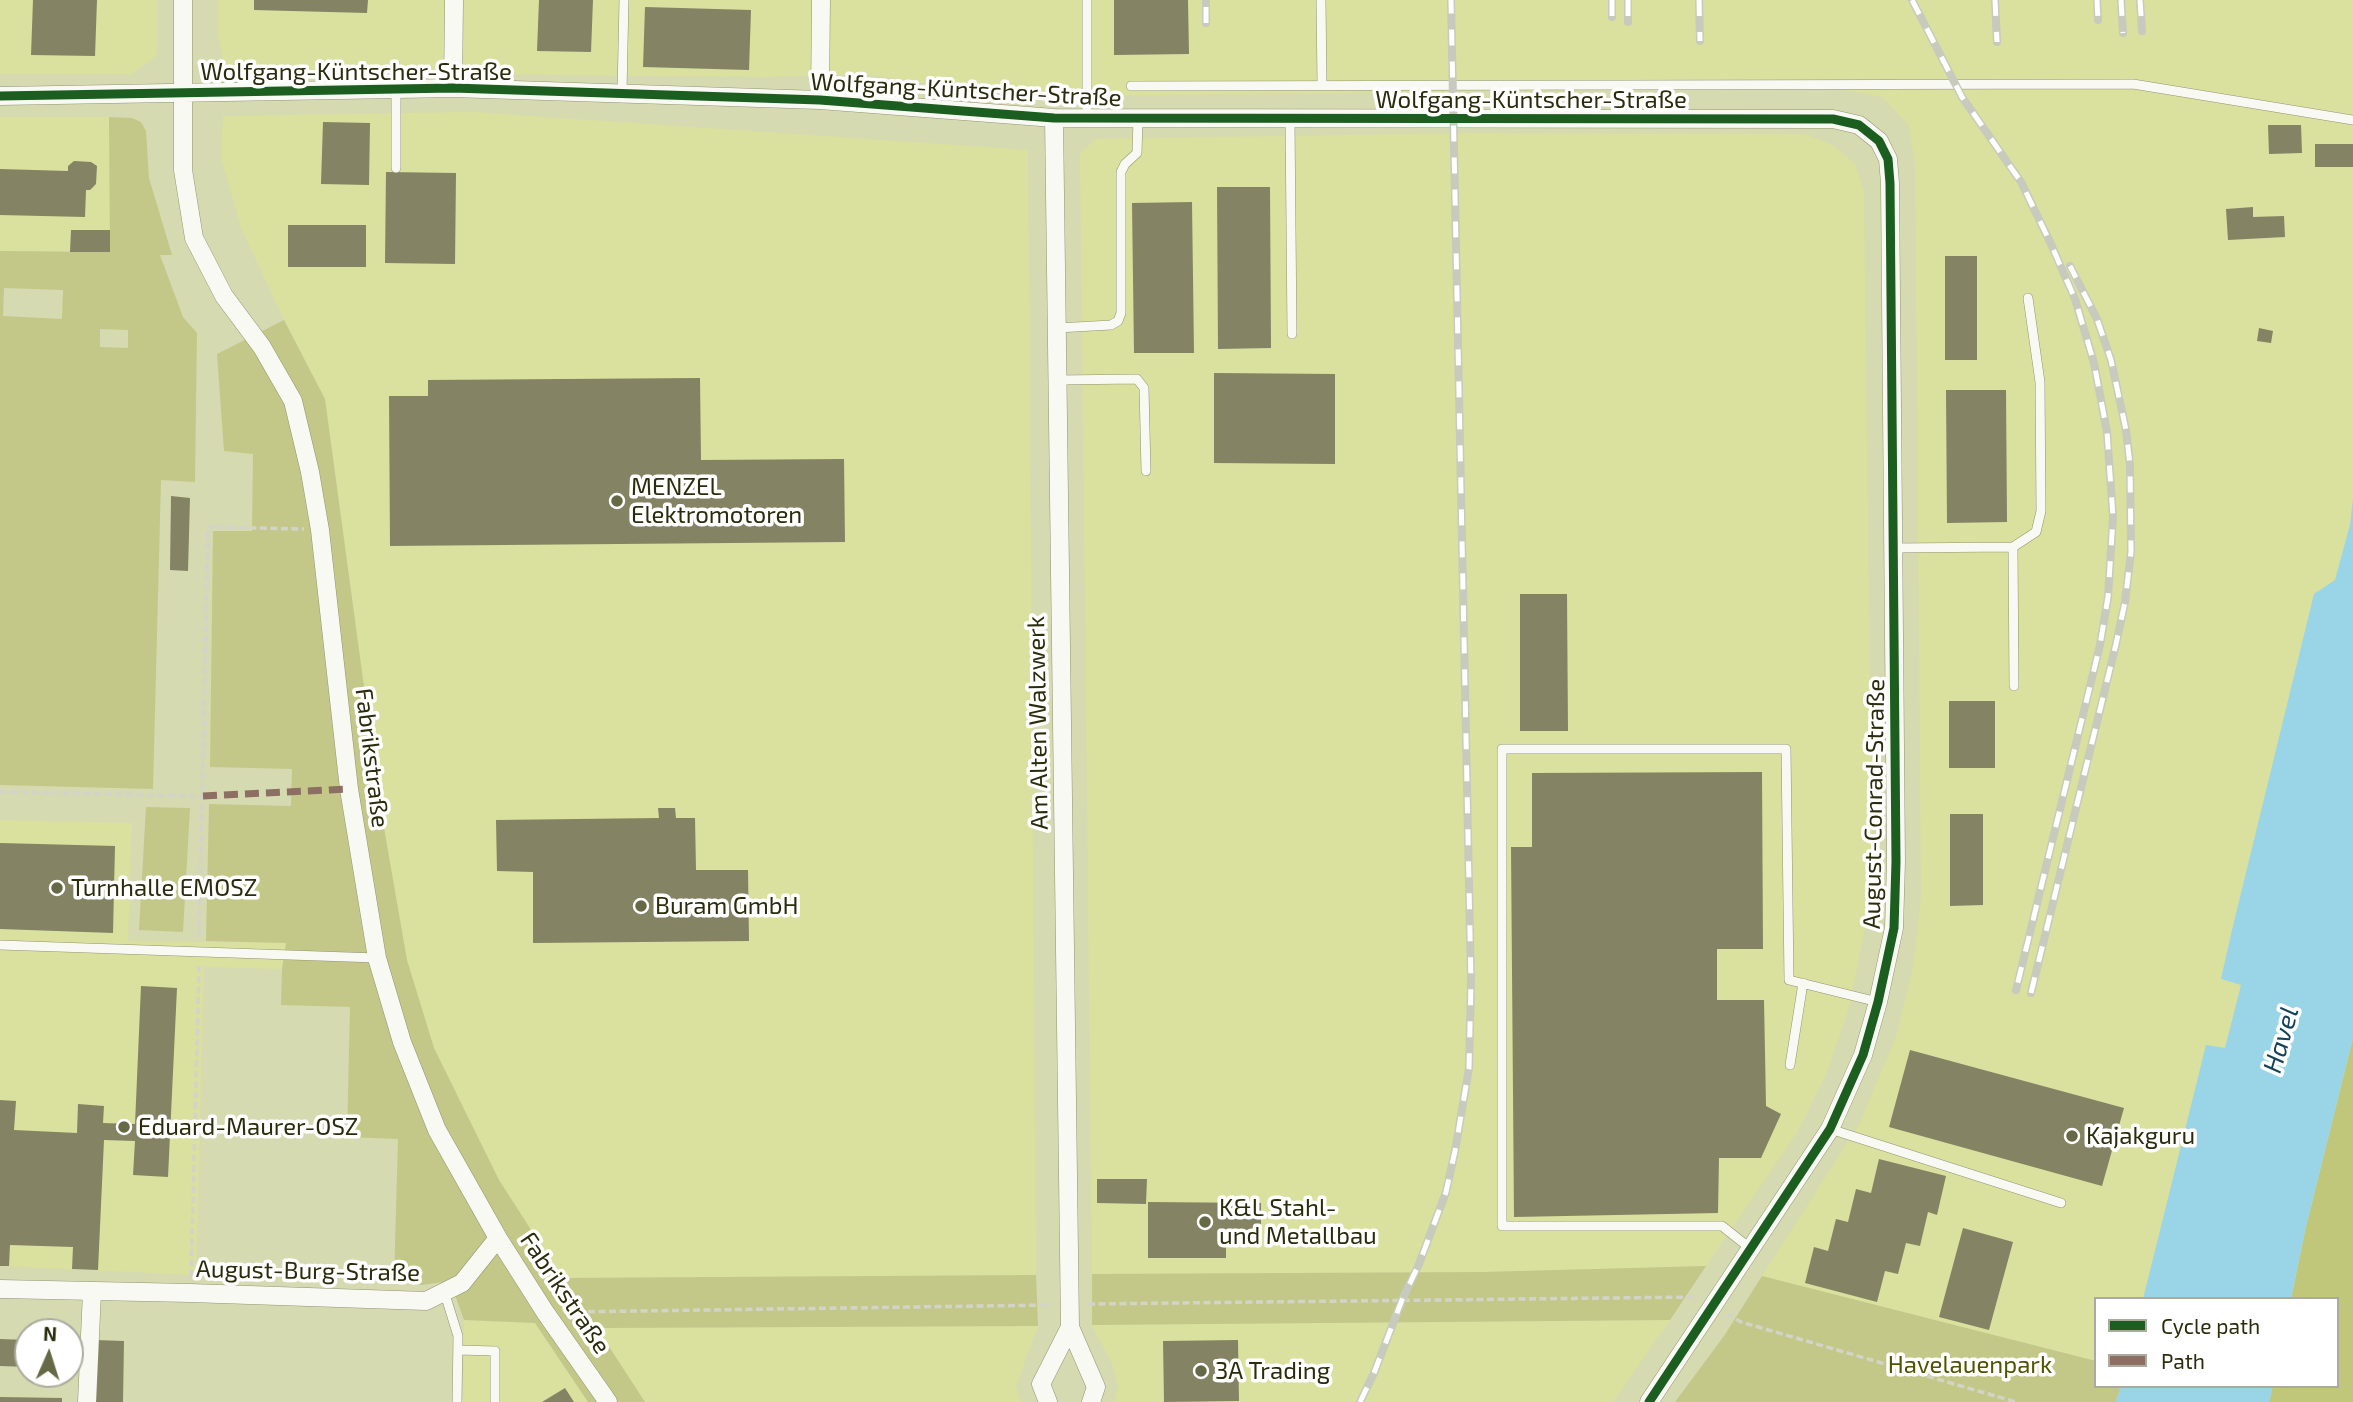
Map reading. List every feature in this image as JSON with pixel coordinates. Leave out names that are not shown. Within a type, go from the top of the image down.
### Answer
[{"type":"street","name":"Fabrikstraße","points":[[183,0],[183,170],[194,238],[224,296],[262,347],[293,401],[320,530],[349,789],[377,958],[402,1042],[437,1130],[498,1238],[545,1312],[608,1402]]},
{"type":"street","points":[[453,88],[454,0]]},
{"type":"street","name":"Wolfgang-Küntscher-Straße","points":[[820,100],[821,0]]},
{"type":"street","name":"Wolfgang-Küntscher-Straße","points":[[0,96],[453,88],[820,100],[1087,119],[1833,119],[1860,125],[1879,141],[1888,159],[1889,183]]},
{"type":"street","name":"Am Alten Walzwerk","points":[[1054,118],[1069,1304],[1070,1327],[1096,1387],[1091,1402]]},
{"type":"street","name":"August-Conrad-Straße","points":[[1649,1402],[1830,1129],[1863,1055],[1894,928],[1896,862],[1889,183]]},
{"type":"street","name":"August-Burg-Straße","points":[[0,1289],[426,1301],[462,1283],[498,1238]]},
{"type":"street","points":[[87,1402],[92,1292]]},
{"type":"street","name":"Am Alten Walzwerk","points":[[1048,1402],[1041,1384],[1070,1327]]},
{"type":"lane","points":[[622,93],[624,0]]},
{"type":"lane","points":[[1087,0],[1087,119]]},
{"type":"lane","points":[[1321,0],[1322,85]]},
{"type":"lane","points":[[1131,86],[2133,84],[2353,120]]},
{"type":"lane","points":[[396,89],[397,168]]},
{"type":"lane","points":[[1057,328],[1111,326],[1118,321],[1121,313],[1121,172],[1125,164],[1138,153],[1138,119]]},
{"type":"lane","points":[[1290,120],[1292,334]]},
{"type":"lane","points":[[1893,548],[2013,547],[2036,532],[2041,512],[2040,382],[2028,298]]},
{"type":"lane","points":[[1058,380],[1137,379],[1144,388],[1146,471]]},
{"type":"lane","points":[[2013,547],[2014,686]]},
{"type":"lane","points":[[1751,1249],[1722,1226],[1502,1226],[1502,749],[1786,749],[1788,980],[1878,1002]]},
{"type":"lane","points":[[0,945],[377,958]]},
{"type":"lane","points":[[1790,1065],[1803,983]]},
{"type":"lane","points":[[1830,1129],[2061,1203]]},
{"type":"lane","points":[[444,1292],[458,1336],[457,1402]]},
{"type":"lane","points":[[458,1350],[495,1351],[495,1402]]},
{"type":"path","points":[[190,1293],[204,796],[208,527],[320,530]]},
{"type":"path","points":[[0,792],[204,796]]},
{"type":"path","points":[[170,1136],[194,1137]]},
{"type":"path","points":[[545,1312],[1688,1296],[1700,1297],[1741,1322],[2016,1402]]},
{"type":"shaded area","points":[[0,0],[158,0],[157,55],[132,74],[0,74]]},
{"type":"shaded area","points":[[218,0],[2353,0],[2353,499],[2350,525],[2335,580],[2314,594],[2221,978],[2241,985],[2225,1049],[2206,1046],[2143,1297],[2094,1297],[2094,1360],[1762,1276],[1859,1125],[1896,1037],[1914,963],[1921,896],[1915,162],[1908,124],[1882,97],[1835,88],[1055,96],[956,89],[865,74],[765,77],[226,72],[218,37]]},
{"type":"shaded area","points":[[473,112],[1028,150],[1036,1275],[562,1278],[499,1180],[434,1048],[407,960],[380,805],[325,399],[241,228],[221,158],[223,116]]},
{"type":"shaded area","points":[[0,117],[109,117],[110,252],[0,251]]},
{"type":"shaded area","points":[[1467,133],[1804,134],[1833,145],[1855,164],[1864,191],[1872,863],[1863,937],[1849,1008],[1827,1072],[1798,1131],[1706,1266],[1483,1272],[1092,1274],[1080,153],[1096,139]]},
{"type":"shaded area","points":[[0,820],[132,823],[128,941],[287,943],[282,969],[204,967],[196,1275],[0,1266]]},
{"type":"shaded area","points":[[2353,1038],[2353,1402],[2269,1402],[2272,1388],[2339,1388],[2339,1297],[2291,1297]]},
{"type":"shaded area","points":[[464,1320],[535,1323],[588,1402],[463,1402]]},
{"type":"shaded area","points":[[1670,1320],[1613,1402],[1114,1402],[1118,1387],[1112,1364],[1092,1325]]},
{"type":"shaded area","points":[[1038,1326],[1016,1386],[1021,1402],[645,1402],[596,1328]]},
{"type":"green space","points":[[109,117],[132,118],[141,122],[146,131],[149,178],[172,255],[160,255],[183,317],[197,333],[195,482],[161,480],[153,789],[0,785],[0,251],[110,252]],"holes":[[[4,288],[63,290],[62,319],[3,316]],[[100,329],[128,330],[128,348],[100,347]]]},
{"type":"green space","points":[[284,320],[325,399],[380,805],[407,960],[434,1048],[499,1180],[562,1278],[1036,1275],[1038,1326],[597,1328],[645,1402],[588,1402],[535,1323],[464,1320],[450,1281],[422,1285],[394,1280],[398,1139],[347,1137],[350,1007],[281,1005],[286,943],[206,941],[209,804],[291,806],[292,769],[210,767],[213,531],[252,531],[253,454],[224,451],[217,354]]},
{"type":"green space","points":[[146,807],[190,808],[183,932],[139,930]]},
{"type":"green space","points":[[1706,1266],[1670,1320],[1092,1325],[1092,1274],[1483,1272]]},
{"type":"green space","name":"Havelauenpark","points":[[1762,1276],[2094,1360],[2094,1388],[2120,1388],[2116,1402],[1675,1402],[1724,1336]]},
{"type":"water","name":"Havel","points":[[2353,499],[2353,1038],[2291,1297],[2143,1297],[2206,1045],[2225,1048],[2241,985],[2221,979],[2314,594],[2335,580],[2350,525]]},
{"type":"water","points":[[2120,1388],[2272,1388],[2269,1402],[2116,1402]]},
{"type":"building","points":[[33,0],[97,0],[95,56],[31,55]]},
{"type":"building","points":[[254,0],[368,0],[367,13],[254,10]]},
{"type":"building","points":[[539,0],[593,0],[591,52],[537,51]]},
{"type":"building","points":[[1114,0],[1188,0],[1189,54],[1114,55]]},
{"type":"building","points":[[645,7],[751,10],[749,70],[643,67]]},
{"type":"building","points":[[323,122],[370,123],[369,185],[321,184]]},
{"type":"building","points":[[2268,125],[2301,125],[2302,153],[2269,154]]},
{"type":"building","points":[[2315,144],[2353,144],[2353,167],[2315,167]]},
{"type":"building","points":[[74,161],[91,162],[97,166],[96,184],[86,190],[85,217],[0,215],[0,169],[68,171],[68,166]]},
{"type":"building","points":[[386,172],[456,173],[455,264],[385,263]]},
{"type":"building","points":[[1217,187],[1270,187],[1271,348],[1218,349]]},
{"type":"building","points":[[1192,202],[1194,353],[1134,353],[1132,203]]},
{"type":"building","points":[[2253,207],[2253,217],[2284,216],[2285,237],[2228,240],[2226,209]]},
{"type":"building","points":[[288,225],[366,225],[366,267],[288,267]]},
{"type":"building","points":[[71,230],[110,230],[110,252],[70,252]]},
{"type":"building","points":[[1945,256],[1977,256],[1977,360],[1945,360]]},
{"type":"building","points":[[2259,328],[2273,331],[2271,343],[2257,341]]},
{"type":"building","points":[[1214,373],[1335,374],[1335,464],[1214,463]]},
{"type":"building","name":"MENZEL Elektromotoren","points":[[700,378],[701,460],[844,459],[845,542],[390,546],[389,396],[428,396],[428,380]]},
{"type":"building","points":[[1946,390],[2006,390],[2007,522],[1947,523]]},
{"type":"building","points":[[171,496],[190,498],[188,571],[170,570]]},
{"type":"building","points":[[1520,594],[1567,594],[1568,731],[1520,731]]},
{"type":"building","points":[[1949,701],[1995,701],[1995,768],[1949,768]]},
{"type":"building","points":[[1762,772],[1763,949],[1717,949],[1717,1000],[1764,1000],[1766,1106],[1781,1114],[1761,1158],[1719,1158],[1718,1213],[1514,1217],[1511,847],[1532,847],[1532,773]]},
{"type":"building","name":"Buram GmbH","points":[[658,808],[675,808],[676,818],[695,818],[696,870],[748,870],[749,941],[533,943],[533,872],[497,871],[496,820],[659,818]]},
{"type":"building","points":[[1950,814],[1983,814],[1983,905],[1950,906]]},
{"type":"building","name":"Turnhalle EMOSZ","points":[[0,843],[115,846],[113,933],[0,929]]},
{"type":"building","name":"Eduard-Maurer-OSZ","points":[[141,986],[177,988],[168,1177],[133,1175],[135,1141],[104,1140],[98,1270],[72,1269],[73,1247],[10,1245],[9,1266],[0,1266],[0,1100],[16,1101],[14,1130],[77,1133],[78,1104],[104,1106],[103,1123],[135,1124]]},
{"type":"building","points":[[1910,1050],[2124,1108],[2102,1186],[1889,1127]]},
{"type":"building","points":[[1879,1159],[1946,1176],[1937,1215],[1928,1212],[1920,1246],[1906,1243],[1898,1274],[1885,1271],[1877,1302],[1805,1283],[1814,1247],[1828,1251],[1836,1219],[1848,1222],[1856,1189],[1871,1193]]},
{"type":"building","points":[[1097,1179],[1147,1179],[1146,1204],[1097,1203]]},
{"type":"building","name":"K&L Stahl- und Metallbau","points":[[1148,1202],[1261,1203],[1261,1241],[1226,1241],[1226,1258],[1148,1258]]},
{"type":"building","points":[[1963,1228],[2013,1242],[1989,1330],[1939,1317]]},
{"type":"building","points":[[0,1339],[14,1340],[14,1366],[0,1366]]},
{"type":"building","points":[[95,1340],[124,1341],[123,1402],[93,1402]]},
{"type":"building","name":"3A Trading","points":[[1238,1340],[1239,1401],[1164,1402],[1163,1341]]},
{"type":"building","points":[[565,1388],[574,1402],[542,1402]]},
{"type":"building","points":[[0,1397],[62,1398],[62,1402],[0,1402]]},
{"type":"railway","points":[[1206,0],[1206,23]]},
{"type":"railway","points":[[1360,1402],[1419,1264],[1446,1192],[1469,1068],[1471,983],[1451,0]]},
{"type":"railway","points":[[1612,0],[1612,17]]},
{"type":"railway","points":[[1628,0],[1628,22]]},
{"type":"railway","points":[[1699,0],[1700,41]]},
{"type":"railway","points":[[1912,0],[1962,97],[2021,182],[2050,242],[2075,299],[2094,363],[2107,432],[2113,517],[2108,597],[2100,645],[2016,990]]},
{"type":"railway","points":[[1995,0],[1997,42]]},
{"type":"railway","points":[[2097,0],[2098,20]]},
{"type":"railway","points":[[2121,0],[2123,33]]},
{"type":"railway","points":[[2140,0],[2142,31]]},
{"type":"railway","points":[[2031,993],[2116,644],[2125,602],[2131,552],[2130,465],[2126,430],[2111,360],[2097,319],[2070,266]]},
{"type":"marked path","points":[[203,796],[349,789]]},
{"type":"cycle path","points":[[0,96],[453,88],[820,100],[1054,118],[1833,119],[1859,125],[1879,141],[1888,159],[1890,183],[1896,862],[1894,928],[1863,1055],[1830,1129],[1649,1402]]},
{"type":"place","name":"MENZEL Elektromotoren","points":[[617,501]]},
{"type":"place","name":"Turnhalle EMOSZ","points":[[57,888]]},
{"type":"place","name":"Buram GmbH","points":[[641,906]]},
{"type":"place","name":"Eduard-Maurer-OSZ","points":[[124,1127]]},
{"type":"place","name":"Kajakguru","points":[[2072,1136]]},
{"type":"place","name":"K&L Stahl- und Metallbau","points":[[1205,1222]]},
{"type":"place","name":"3A Trading","points":[[1201,1371]]}]
